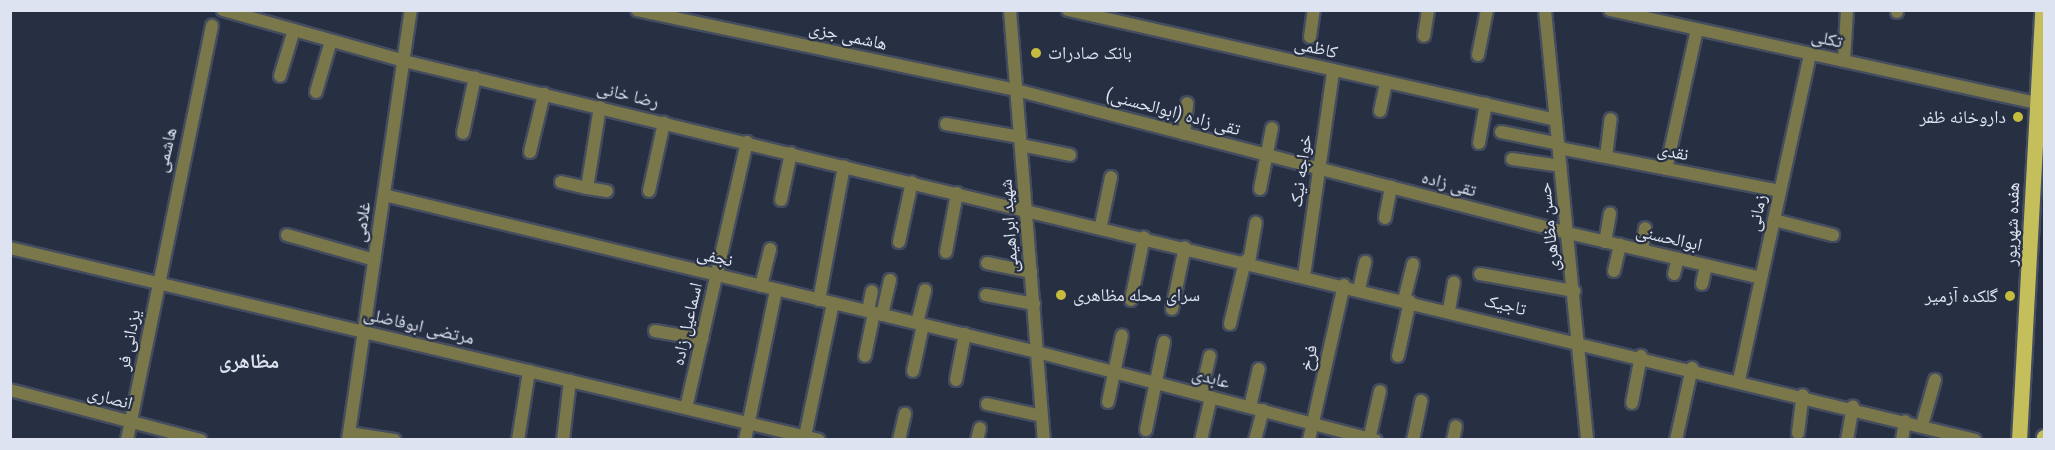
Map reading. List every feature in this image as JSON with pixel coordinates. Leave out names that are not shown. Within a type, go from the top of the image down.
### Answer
[{"type":"main road","name":"هفده شهریور","points":[[2019,440],[2042,10]]},
{"type":"street","name":"رضا خانی","points":[[223,10],[250,14],[294,30],[404,61],[1026,209]]},
{"type":"street","name":"غلامی","points":[[349,436],[411,10]]},
{"type":"street","name":"هاشمی جزی","points":[[637,10],[692,16],[1016,90]]},
{"type":"street","name":"شهید ابراهیمی","points":[[1010,10],[1044,440]]},
{"type":"street","name":"کاظمی","points":[[1068,10],[1556,120]]},
{"type":"street","points":[[1310,37],[1314,10]]},
{"type":"street","points":[[1424,36],[1428,10]]},
{"type":"street","points":[[1478,55],[1486,10]]},
{"type":"street","name":"حسن مظاهری","points":[[1545,10],[1587,440]]},
{"type":"street","name":"تکلی","points":[[1610,10],[2036,103]]},
{"type":"street","points":[[1844,61],[1847,10]]},
{"type":"street","name":"هاشمی","points":[[158,283],[212,26]]},
{"type":"street","points":[[1666,169],[1697,29]]},
{"type":"street","points":[[280,76],[294,30]]},
{"type":"street","points":[[316,92],[331,40]]},
{"type":"street","name":"زمانی","points":[[1739,380],[1810,54]]},
{"type":"street","name":"خواجه نیک","points":[[1304,276],[1333,70]]},
{"type":"street","points":[[463,133],[475,77]]},
{"type":"street","points":[[1380,111],[1386,82]]},
{"type":"street","name":"تقی زاده (ابوالحسنی)","points":[[1016,90],[1320,169]]},
{"type":"street","points":[[530,152],[543,94]]},
{"type":"street","points":[[1184,134],[1187,103]]},
{"type":"street","points":[[1479,143],[1486,104]]},
{"type":"street","points":[[587,188],[600,107]]},
{"type":"street","points":[[1605,157],[1611,118]]},
{"type":"street","points":[[649,191],[664,123]]},
{"type":"street","points":[[946,124],[1070,154]]},
{"type":"street","points":[[1260,189],[1272,128]]},
{"type":"street","name":"نقدی","points":[[1501,132],[1605,157],[1780,192]]},
{"type":"street","name":"اسماعیل زاده","points":[[686,408],[747,142]]},
{"type":"street","points":[[781,200],[791,153]]},
{"type":"street","points":[[1512,159],[1561,166]]},
{"type":"street","points":[[819,300],[844,166]]},
{"type":"street","name":"تقی زاده","points":[[1320,169],[1568,233]]},
{"type":"street","points":[[1101,225],[1111,177]]},
{"type":"street","points":[[561,182],[607,192]]},
{"type":"street","points":[[899,242],[912,182]]},
{"type":"street","points":[[1385,218],[1391,187]]},
{"type":"street","points":[[946,252],[957,193]]},
{"type":"street","name":"نجفی","points":[[384,195],[1037,352]]},
{"type":"street","name":"تاجیک","points":[[1026,209],[1101,225],[1304,276],[1853,407],[1976,440]]},
{"type":"street","points":[[1605,242],[1610,213]]},
{"type":"street","points":[[1774,220],[1833,235]]},
{"type":"street","points":[[1230,324],[1256,223]]},
{"type":"street","points":[[1642,250],[1646,228]]},
{"type":"street","name":"ابوالحسنی","points":[[1568,233],[1761,278]]},
{"type":"street","points":[[286,235],[375,260]]},
{"type":"street","points":[[1131,300],[1144,237]]},
{"type":"street","points":[[1614,271],[1620,245]]},
{"type":"street","points":[[1172,309],[1185,247]]},
{"type":"street","name":"مرتضی ابوفاضلی","points":[[10,248],[819,440]]},
{"type":"street","points":[[761,286],[770,249]]},
{"type":"street","points":[[1674,274],[1678,258]]},
{"type":"street","points":[[1359,289],[1365,262]]},
{"type":"street","points":[[987,263],[1031,272]]},
{"type":"street","points":[[1398,356],[1413,264]]},
{"type":"street","points":[[1702,284],[1706,265]]},
{"type":"street","points":[[1480,274],[1574,291]]},
{"type":"street","points":[[865,356],[875,313],[890,280]]},
{"type":"street","points":[[1449,310],[1454,282]]},
{"type":"street","name":"یزدانی فر","points":[[127,440],[158,283]]},
{"type":"street","name":"فرخ","points":[[1309,440],[1344,285]]},
{"type":"street","points":[[745,440],[746,422],[776,290]]},
{"type":"street","points":[[914,371],[925,290]]},
{"type":"street","points":[[872,291],[875,313]]},
{"type":"street","points":[[986,295],[1034,304]]},
{"type":"street","points":[[805,436],[833,303]]},
{"type":"street","points":[[656,331],[702,339]]},
{"type":"street","points":[[956,380],[965,334]]},
{"type":"street","points":[[1108,402],[1122,335]]},
{"type":"street","points":[[1146,429],[1164,342]]},
{"type":"street","name":"عابدی","points":[[1037,352],[1372,439]]},
{"type":"street","points":[[1201,440],[1210,356]]},
{"type":"street","points":[[1632,402],[1641,356]]},
{"type":"street","points":[[1676,440],[1692,368]]},
{"type":"street","points":[[1250,407],[1259,369]]},
{"type":"street","points":[[518,440],[529,371]]},
{"type":"street","points":[[563,440],[570,380]]},
{"type":"street","points":[[1922,425],[1935,380]]},
{"type":"street","name":"انصاری","points":[[10,390],[201,440]]},
{"type":"street","points":[[1372,439],[1380,391]]},
{"type":"street","points":[[1798,433],[1803,395]]},
{"type":"street","points":[[1413,440],[1421,401]]},
{"type":"street","points":[[987,404],[1042,416]]},
{"type":"street","points":[[1847,440],[1853,407]]},
{"type":"street","points":[[1255,440],[1263,410]]},
{"type":"street","points":[[898,440],[905,414]]},
{"type":"street","points":[[1902,440],[1905,420]]},
{"type":"street","points":[[1453,440],[1456,426]]},
{"type":"street","points":[[349,436],[394,440]]},
{"type":"place","name":"بانک صادرات","points":[[1036,53]]},
{"type":"place","name":"داروخانه ظفر","points":[[2018,117]]},
{"type":"place","name":"سرای محله مظاهری","points":[[1061,295]]},
{"type":"place","name":"گلكده آزمير","points":[[2010,296]]},
{"type":"district","name":"مظاهری","points":[[249,361]]}]
